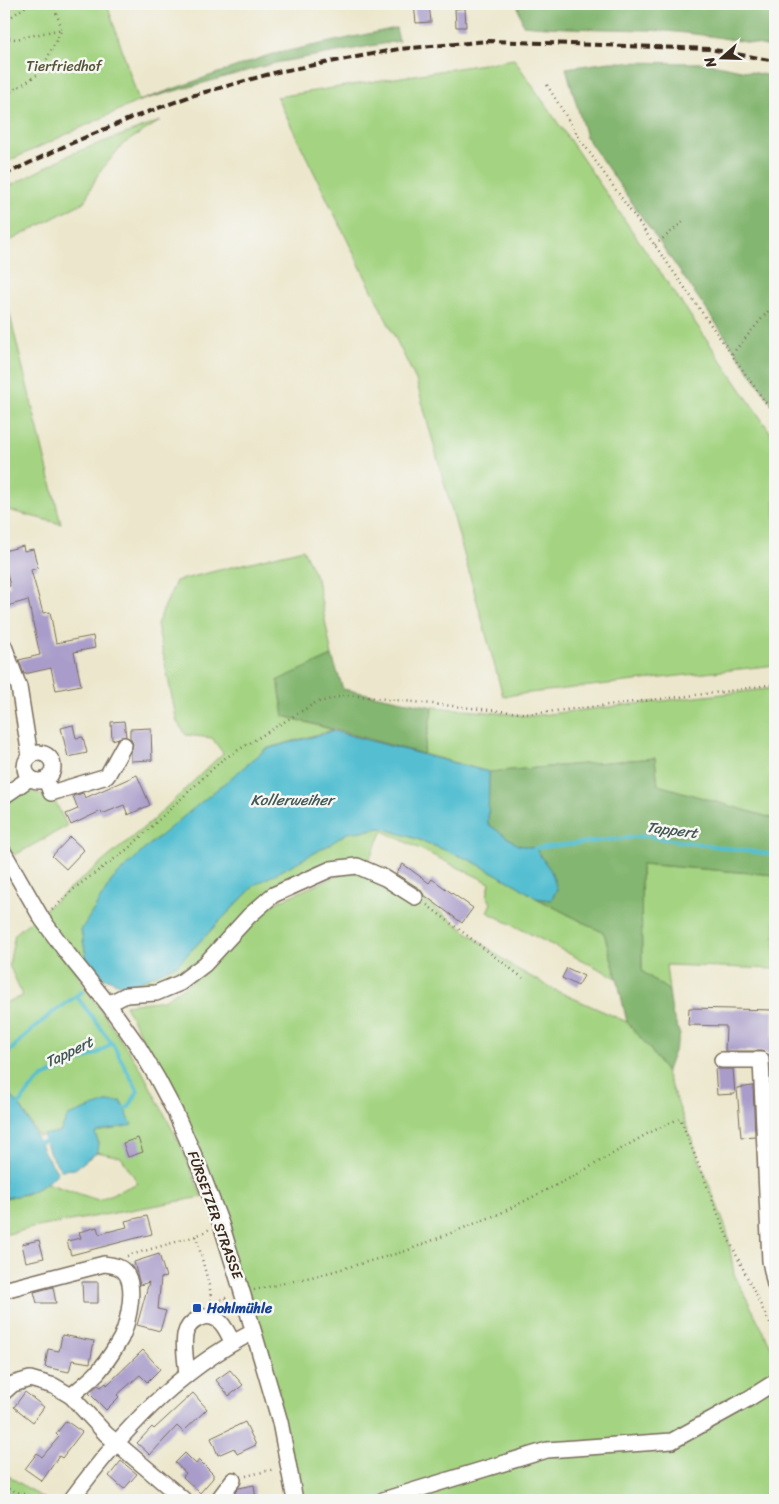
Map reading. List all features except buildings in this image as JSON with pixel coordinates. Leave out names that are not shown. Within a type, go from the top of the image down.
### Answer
[{"type":"street","points":[[4,646],[19,687],[30,756]]},
{"type":"street","points":[[4,796],[38,779],[50,776],[53,770],[51,760],[45,755],[38,753],[30,756],[26,761],[25,768],[27,774],[38,779],[51,794],[107,776],[124,746]]},
{"type":"street","name":"FÜRSETZER STRASSE","points":[[4,853],[42,919],[138,1046],[158,1078],[175,1112],[221,1224],[280,1422],[295,1500]]},
{"type":"street","points":[[108,1004],[126,995],[156,993],[180,983],[205,964],[249,916],[273,895],[331,869],[356,866],[385,878],[415,897]]},
{"type":"street","points":[[722,1060],[761,1060],[770,1261],[775,1285]]},
{"type":"street","points":[[4,1290],[104,1264],[118,1267],[127,1275],[130,1289],[130,1305],[127,1324],[119,1343],[96,1373],[71,1396]]},
{"type":"street","points":[[187,1374],[185,1336],[188,1327],[196,1320],[205,1316],[220,1321],[233,1343]]},
{"type":"street","points":[[71,1500],[116,1442],[187,1374],[253,1332]]},
{"type":"street","points":[[4,1392],[14,1384],[30,1379],[54,1386],[71,1396],[106,1434],[184,1500]]},
{"type":"street","points":[[383,1500],[547,1450],[672,1440],[748,1399],[775,1382]]},
{"type":"street","points":[[218,1500],[233,1480]]},
{"type":"path","points":[[4,22],[28,4]]},
{"type":"path","points":[[4,81],[9,93],[40,73],[62,29],[53,4]]},
{"type":"path","points":[[4,38],[16,39],[62,29]]},
{"type":"path","points":[[547,85],[580,139],[775,416]]},
{"type":"path","points":[[655,245],[683,222]]},
{"type":"path","points":[[732,354],[775,303]]},
{"type":"path","points":[[42,919],[76,887],[129,848],[222,760],[315,703],[347,695],[529,714],[722,692],[775,684]]},
{"type":"path","points":[[415,897],[524,978]]},
{"type":"path","points":[[204,1305],[242,1292],[320,1275],[406,1251],[501,1213],[576,1175],[646,1134],[680,1118],[726,1234],[775,1334]]},
{"type":"path","points":[[118,1267],[128,1255],[196,1236],[221,1224]]},
{"type":"path","points":[[196,1236],[212,1303]]},
{"type":"path","points":[[233,1480],[288,1466]]},
{"type":"path","points":[[4,1487],[29,1495],[36,1500]]},
{"type":"green space","name":"Tierfriedhof","points":[[4,4],[107,4],[139,101],[4,163]]},
{"type":"green space","points":[[517,4],[775,4],[775,48],[679,32],[523,25]]},
{"type":"green space","points":[[396,28],[399,41],[275,63],[139,101],[269,55]]},
{"type":"green space","points":[[514,59],[775,439],[775,665],[503,696],[416,380],[277,97]]},
{"type":"green space","points":[[610,62],[707,63],[775,77],[775,408],[586,137],[566,68]]},
{"type":"green space","points":[[160,121],[123,144],[98,174],[84,202],[4,244],[4,189],[71,154]]},
{"type":"green space","points":[[4,291],[61,524],[4,509]]},
{"type":"green space","points":[[303,549],[317,579],[332,656],[278,681],[284,716],[333,730],[265,749],[81,930],[87,961],[80,980],[142,1071],[181,1146],[202,1197],[32,1228],[4,1235],[4,1198],[27,1194],[46,1183],[98,1200],[138,1183],[121,1157],[97,1152],[98,1141],[95,1134],[99,1131],[116,1129],[38,1136],[23,1110],[4,1087],[4,1003],[23,996],[9,965],[15,934],[153,820],[223,753],[212,738],[186,735],[177,722],[157,624],[176,581]]},
{"type":"green space","points":[[332,656],[343,689],[433,707],[423,754],[284,716],[278,680]]},
{"type":"green space","points":[[775,688],[775,819],[658,785],[655,758],[489,772],[423,754],[433,707],[531,716]]},
{"type":"green space","points":[[655,758],[658,785],[775,819],[775,875],[641,864],[642,971],[669,991],[672,1013],[680,1035],[666,1073],[650,1049],[627,1022],[604,933],[536,898],[551,900],[557,889],[551,871],[535,848],[518,845],[488,824],[489,772]]},
{"type":"green space","points":[[28,787],[36,793],[53,797],[67,826],[15,855],[4,843],[4,806]]},
{"type":"green space","points":[[382,828],[417,839],[470,860],[536,898],[604,933],[617,978],[487,912],[491,903],[487,896],[490,883],[383,831],[368,862],[395,878],[515,968],[557,991],[627,1022],[650,1049],[666,1073],[727,1231],[734,1274],[775,1354],[775,1500],[300,1500],[182,1115],[125,1005],[164,1000],[191,982],[274,903],[366,863],[353,859],[316,866],[269,893],[200,962],[176,980],[153,989],[127,987],[178,964],[255,885],[347,833]]},
{"type":"green space","points":[[641,864],[775,875],[775,969],[666,965],[669,991],[642,971]]},
{"type":"green space","points":[[4,1473],[46,1500],[4,1500]]},
{"type":"water","name":"Kollerweiher","points":[[333,731],[489,772],[488,824],[518,845],[535,848],[551,871],[557,889],[551,900],[536,898],[470,860],[417,839],[382,828],[347,833],[329,845],[255,885],[178,964],[127,987],[98,975],[87,961],[81,930],[112,880],[149,845],[266,749]]},
{"type":"water","points":[[4,1086],[23,1110],[45,1154],[58,1173],[33,1191],[4,1198]]},
{"type":"water","points":[[121,1101],[132,1125],[95,1134],[98,1141],[97,1152],[75,1169],[61,1170],[50,1154],[43,1135],[60,1132],[68,1116],[106,1102]]},
{"type":"waterway","name":"Tappert","points":[[535,848],[644,836],[775,855]]},
{"type":"waterway","name":"Tappert","points":[[4,1057],[52,1013],[82,992]]},
{"type":"waterway","name":"Tappert","points":[[19,1104],[43,1077],[98,1053],[112,1043],[77,997]]},
{"type":"waterway","points":[[112,1043],[138,1091],[129,1107],[124,1109]]},
{"type":"waterway","points":[[40,1142],[45,1141]]},
{"type":"railway","points":[[4,175],[67,145],[191,96],[277,72],[399,49],[489,41],[709,49],[775,61]]},
{"type":"place","name":"Hohlmühle","points":[[197,1308]]}]
